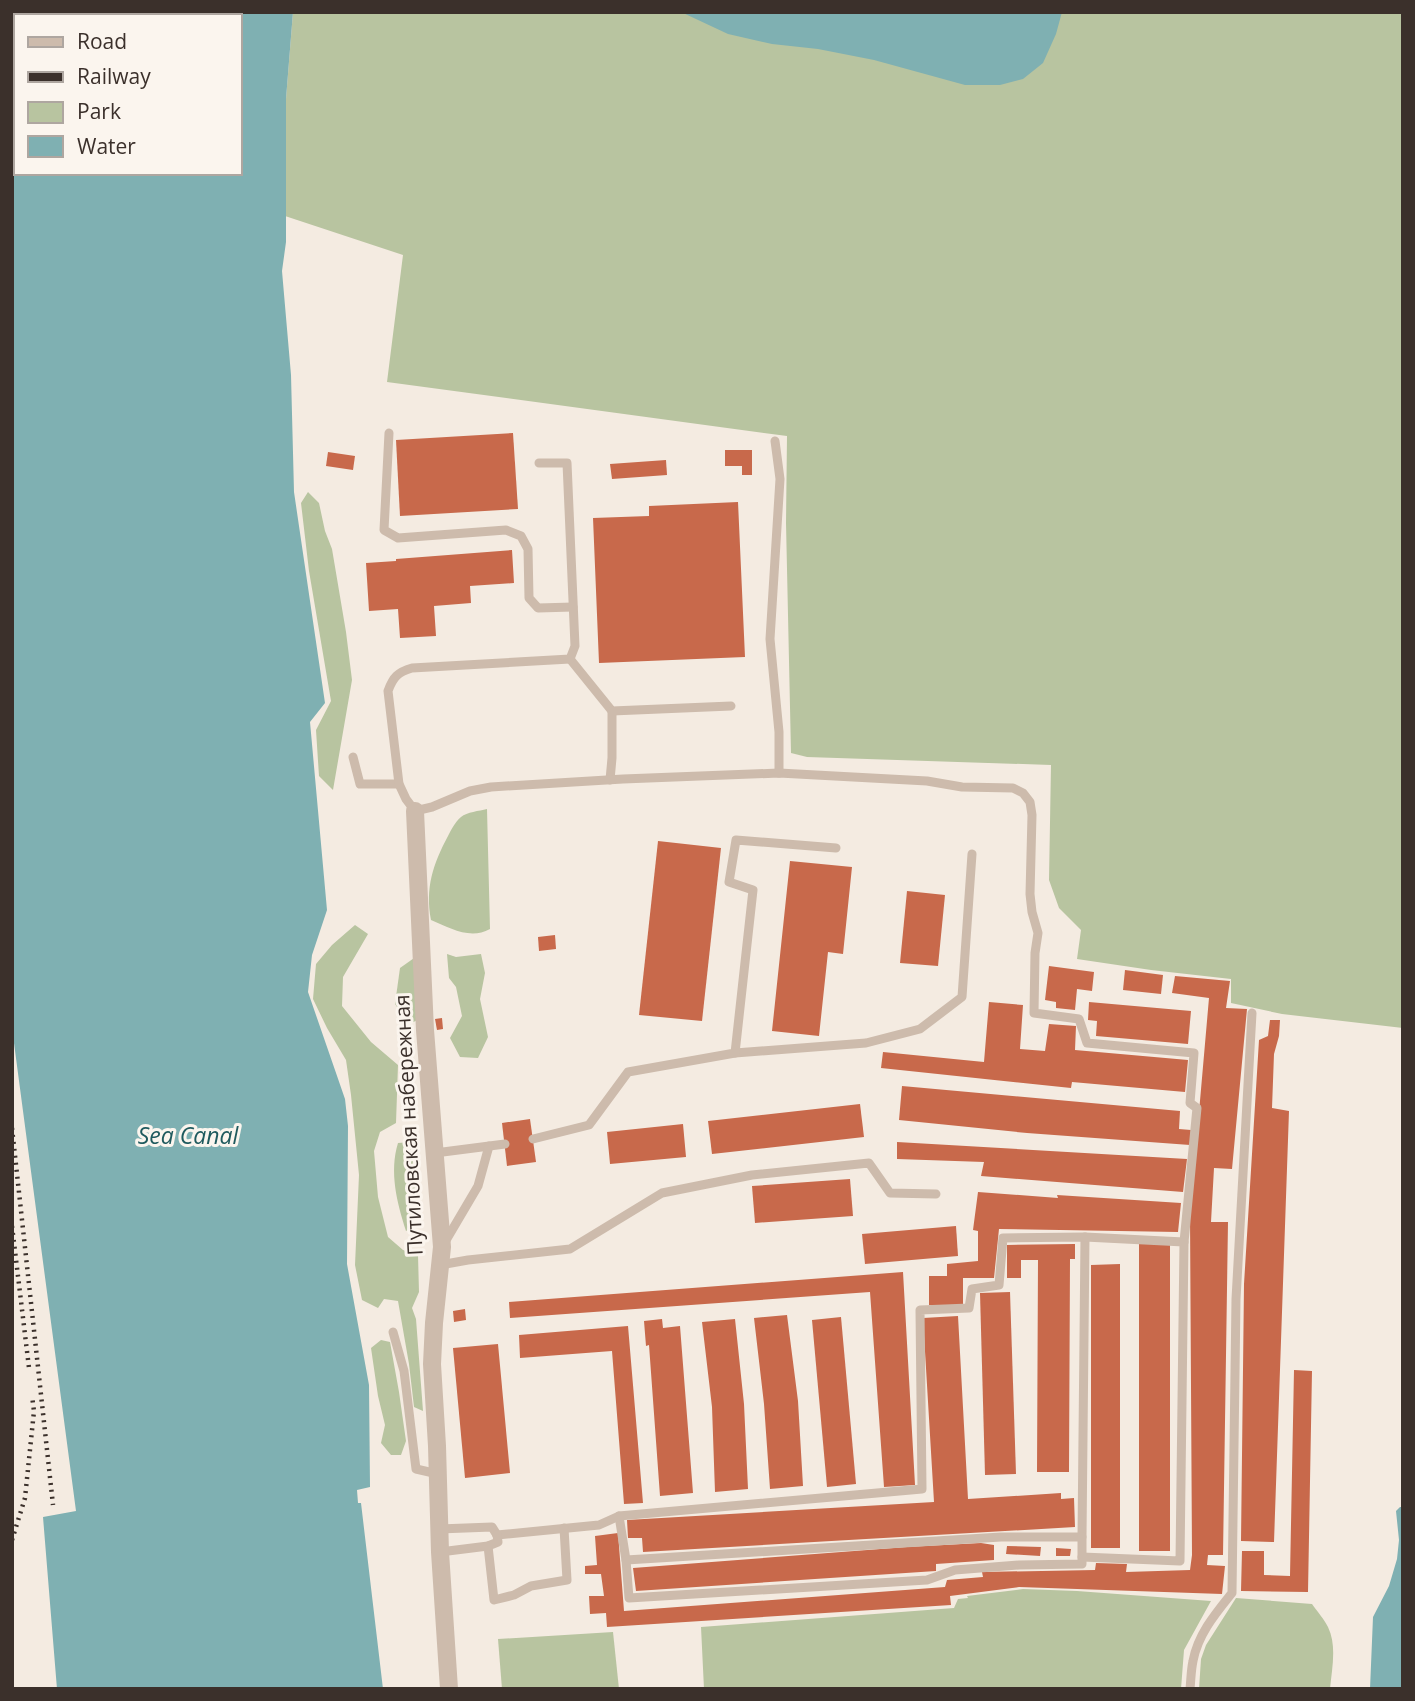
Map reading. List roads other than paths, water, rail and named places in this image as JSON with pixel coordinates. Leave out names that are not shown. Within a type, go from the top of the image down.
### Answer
[{"type":"street","name":"Путиловская набережная","points":[[415,811],[425,1030],[441,1256],[433,1323],[432,1364],[449,1689]]},
{"type":"lane","points":[[389,433],[384,530],[398,538],[506,530],[521,536],[528,549],[529,598],[538,608],[573,607]]},
{"type":"lane","points":[[775,441],[779,479],[770,639],[779,732],[779,773]]},
{"type":"lane","points":[[539,463],[567,463],[575,646],[570,659]]},
{"type":"lane","points":[[570,659],[612,711],[610,780]]},
{"type":"lane","points":[[570,659],[412,668],[400,671],[392,680],[388,691],[399,784],[415,811],[470,791],[491,788],[779,773],[927,781],[962,787],[1013,789],[1023,793],[1030,802],[1032,815],[1030,894],[1038,933],[1034,1013],[1079,1019],[1087,1043],[1194,1052],[1190,1103],[1197,1108],[1184,1242],[1180,1561],[1082,1557]]},
{"type":"lane","points":[[612,711],[731,705]]},
{"type":"lane","points":[[353,757],[360,784],[399,784]]},
{"type":"lane","points":[[735,1053],[753,890],[729,882],[736,840],[836,848]]},
{"type":"lane","points":[[533,1139],[589,1125],[628,1072],[735,1053],[866,1043],[920,1029],[962,997],[972,854]]},
{"type":"lane","points":[[1190,1689],[1198,1642],[1232,1593],[1236,1299],[1252,1013]]},
{"type":"lane","points":[[435,1153],[505,1144]]},
{"type":"lane","points":[[489,1146],[478,1186],[441,1256],[468,1260],[570,1249],[663,1193],[752,1175],[869,1163],[890,1192],[936,1194]]},
{"type":"lane","points":[[498,1535],[599,1525],[619,1516],[922,1489],[920,1310],[969,1308],[972,1289],[999,1285],[1003,1238],[1085,1237],[1184,1242]]},
{"type":"lane","points":[[619,1516],[629,1598],[928,1580],[955,1570],[1082,1564],[1085,1237]]},
{"type":"lane","points":[[393,1332],[404,1371],[416,1469],[438,1474]]},
{"type":"lane","points":[[439,1529],[492,1527],[498,1535],[498,1542],[488,1546],[440,1552]]},
{"type":"lane","points":[[488,1546],[494,1600],[514,1595],[531,1586],[567,1580],[564,1528]]},
{"type":"lane","points":[[626,1560],[1002,1537],[1082,1537]]},
{"type":"water","name":"Sea Canal","points":[[12,12],[293,12],[286,99],[286,242],[282,271],[291,375],[294,492],[325,703],[310,722],[327,910],[312,955],[308,992],[345,1099],[348,1126],[347,1264],[369,1385],[370,1487],[357,1490],[358,1503],[361,1503],[383,1689],[57,1689],[43,1517],[76,1511],[12,1028]]},
{"type":"water","points":[[681,12],[1062,12],[1043,63],[1023,79],[1000,85],[965,85],[874,60],[818,49],[772,44],[728,34]]},
{"type":"water","points":[[1403,1507],[1403,1689],[1370,1689],[1373,1617],[1389,1586],[1397,1559],[1399,1540],[1396,1511]]},
{"type":"railway","points":[[12,1128],[53,1505]]},
{"type":"railway","points":[[12,1226],[29,1368]]},
{"type":"railway","points":[[12,1540],[25,1498],[34,1411],[32,1396]]}]
